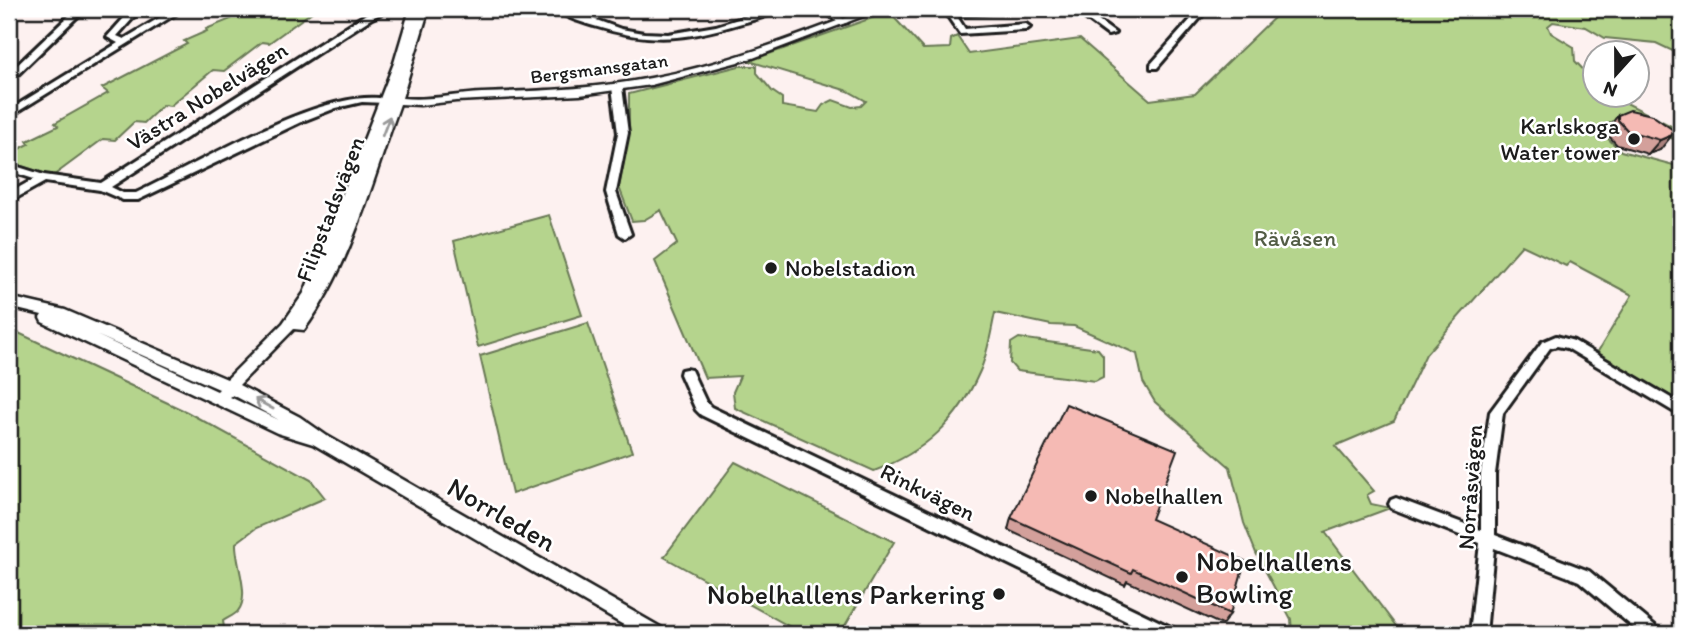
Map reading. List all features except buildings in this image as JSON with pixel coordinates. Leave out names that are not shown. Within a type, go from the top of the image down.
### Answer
[{"type":"street","points":[[123,42],[111,37],[137,9]]},
{"type":"street","points":[[9,114],[180,9]]},
{"type":"street","name":"Västra Nobelvägen","points":[[103,187],[369,16],[386,9]]},
{"type":"street","name":"Filipstadsvägen","points":[[390,100],[415,9]]},
{"type":"street","name":"Filipstadsvägen","points":[[225,392],[234,379],[288,327],[310,294],[418,34],[422,9]]},
{"type":"street","points":[[558,9],[621,33],[671,37],[701,33],[778,9]]},
{"type":"street","points":[[825,9],[844,22]]},
{"type":"street","name":"Bergsmansgatan","points":[[103,187],[117,196],[138,196],[303,116],[343,104],[361,105],[390,100],[410,103],[440,98],[617,87],[701,70],[877,9]]},
{"type":"street","points":[[1006,9],[974,10],[953,15],[959,30],[968,32],[1026,27]]},
{"type":"street","points":[[1077,9],[1111,33]]},
{"type":"street","points":[[1154,66],[1204,9]]},
{"type":"street","points":[[9,78],[76,13]]},
{"type":"street","points":[[617,87],[622,134],[611,192],[625,234]]},
{"type":"street","points":[[9,167],[43,178],[103,187]]},
{"type":"street","points":[[9,198],[43,178]]},
{"type":"street","name":"Norrleden","points":[[11,306],[60,314],[225,392],[282,428],[321,441],[656,634]]},
{"type":"street","name":"Norråsvägen","points":[[1478,634],[1488,538],[1487,488],[1497,412],[1546,345],[1556,341],[1570,344],[1681,411]]},
{"type":"street","name":"Rinkvägen","points":[[686,374],[706,411],[1168,634]]},
{"type":"street","points":[[1396,504],[1584,576],[1653,634]]},
{"type":"green space","points":[[238,9],[316,9],[269,43],[262,42],[224,71],[213,70],[170,106],[163,105],[144,123],[134,122],[115,140],[103,139],[53,176],[9,162],[9,154],[29,144],[27,141],[58,126],[55,123],[108,93],[102,88],[187,44],[184,41],[207,31],[206,29],[231,19],[226,14]]},
{"type":"green space","name":"Rävåsen","points":[[1283,9],[1681,9],[1681,55],[1652,43],[1652,38],[1605,38],[1586,27],[1553,22],[1548,26],[1551,33],[1574,47],[1575,61],[1582,68],[1582,108],[1636,108],[1681,131],[1681,143],[1630,120],[1609,123],[1599,130],[1621,151],[1677,166],[1681,163],[1681,402],[1597,353],[1632,295],[1570,262],[1566,266],[1522,245],[1426,354],[1394,421],[1335,446],[1374,491],[1367,495],[1371,504],[1390,508],[1325,532],[1402,634],[1292,634],[1291,619],[1256,553],[1244,523],[1230,467],[1155,402],[1143,382],[1137,354],[1074,326],[1051,325],[995,313],[980,371],[950,420],[924,444],[874,471],[735,408],[733,392],[740,376],[705,378],[655,261],[677,244],[661,210],[644,220],[632,221],[619,187],[629,134],[629,94],[739,66],[757,66],[757,73],[772,91],[782,98],[782,106],[818,112],[823,105],[833,100],[852,107],[861,106],[866,101],[848,91],[749,61],[889,12],[923,49],[950,48],[951,39],[957,36],[969,54],[1080,39],[1150,100],[1195,94]]},
{"type":"green space","points":[[549,215],[582,315],[478,347],[454,241]]},
{"type":"green space","points":[[588,323],[632,452],[512,494],[480,356]]},
{"type":"green space","points":[[10,329],[187,412],[311,480],[325,498],[256,528],[236,543],[243,596],[238,611],[223,621],[225,634],[9,634]]},
{"type":"green space","points":[[1019,338],[1098,349],[1103,355],[1103,377],[1095,381],[1017,371],[1010,363],[1011,343]]},
{"type":"green space","points":[[735,462],[894,542],[840,634],[803,634],[664,557]]},
{"type":"place","name":"Karlskoga Water tower","points":[[1634,139]]},
{"type":"place","name":"Nobelstadion","points":[[771,268]]},
{"type":"place","name":"Nobelhallen","points":[[1091,496]]},
{"type":"place","name":"Nobelhallens Bowling","points":[[1182,577]]},
{"type":"place","name":"Nobelhallens Parkering","points":[[999,594]]}]
